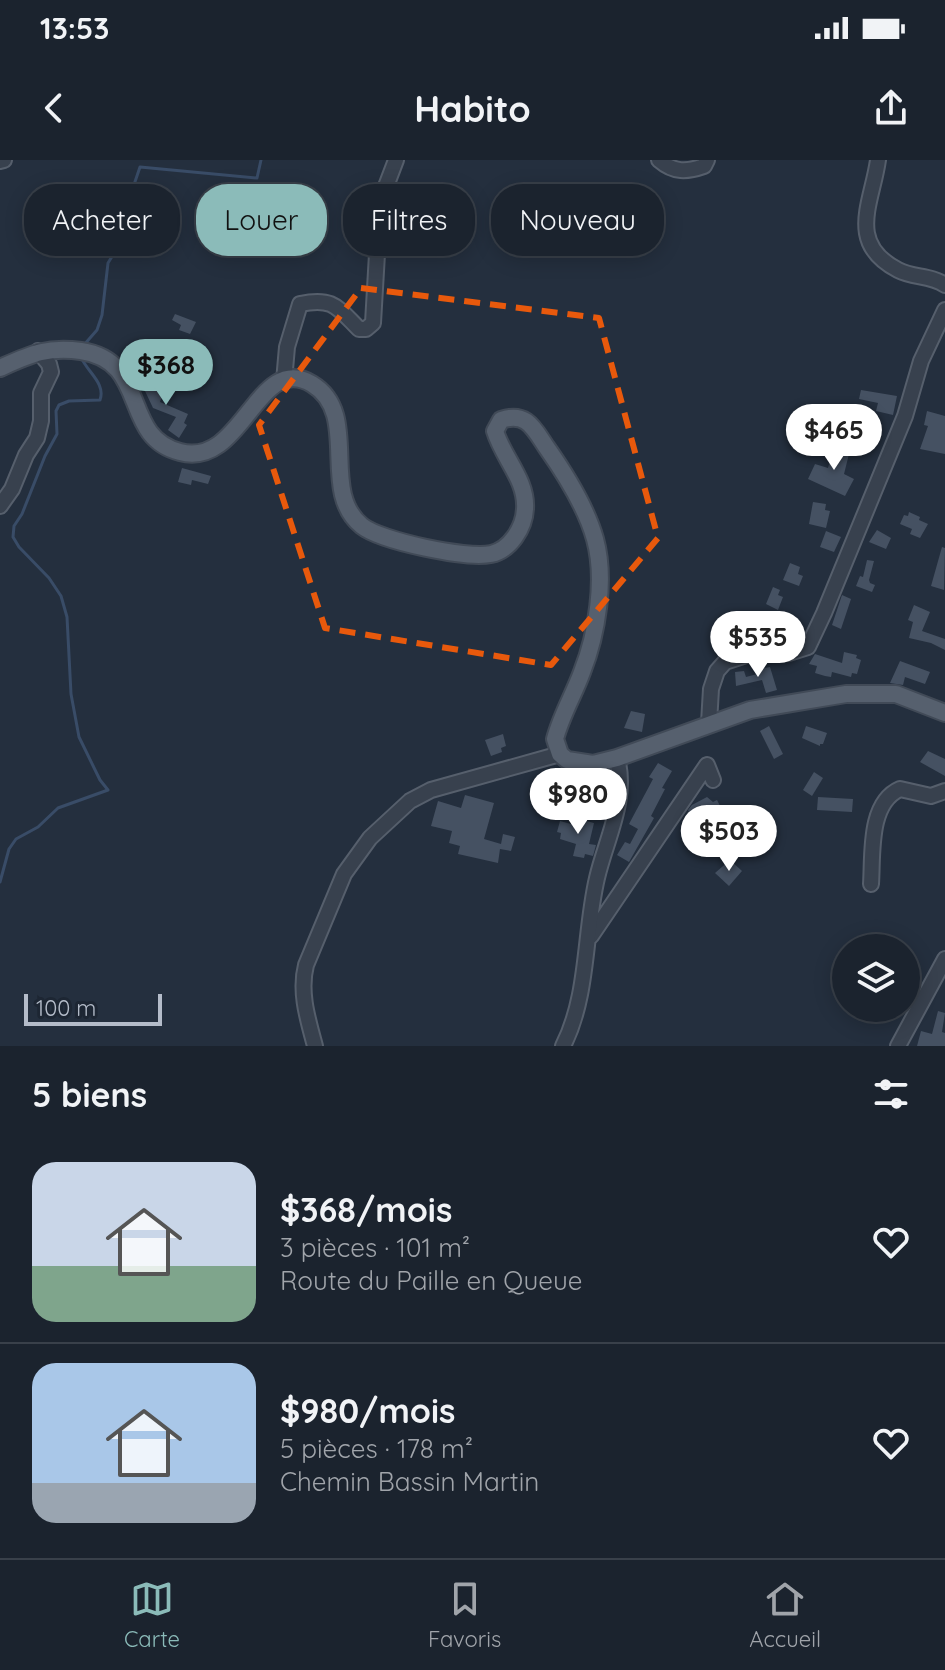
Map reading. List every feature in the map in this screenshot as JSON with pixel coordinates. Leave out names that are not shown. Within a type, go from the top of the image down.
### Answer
[{"type":"main road","points":[[0,368],[38,351],[70,349],[88,352],[114,363],[129,385],[150,433],[160,443],[184,454],[200,454],[225,442],[260,397],[284,381],[300,379],[312,384],[331,406],[337,425],[342,495],[359,524],[386,539],[466,555],[493,554],[518,534],[524,519],[524,492],[500,448],[495,431],[501,420],[512,416],[529,421],[563,470],[588,520],[599,562],[592,637],[584,669],[555,739],[560,754],[576,763],[593,764],[617,758],[758,708],[846,694],[896,694],[945,713]]},
{"type":"street","points":[[284,381],[287,347],[300,304],[317,300],[336,305],[359,329],[366,329],[373,323],[380,202],[396,160]]},
{"type":"street","points":[[659,160],[685,173],[704,166],[707,160]]},
{"type":"street","points":[[878,160],[867,199],[866,231],[870,246],[896,269],[945,285]]},
{"type":"street","points":[[709,723],[711,689],[717,671],[725,662],[759,651],[789,653],[808,647],[905,416],[921,361],[945,310]]},
{"type":"street","points":[[0,506],[12,489],[37,438],[41,421],[41,393],[51,372],[49,364],[38,351]]},
{"type":"street","points":[[315,1046],[302,979],[344,874],[370,838],[410,801],[431,790],[560,754]]},
{"type":"street","points":[[563,1046],[578,998],[597,878],[613,832],[619,792],[617,758]]},
{"type":"street","points":[[589,939],[707,765],[713,780]]},
{"type":"street","points":[[871,884],[875,829],[879,813],[889,796],[900,789],[931,796],[945,791]]},
{"type":"street","points":[[898,1046],[945,959]]},
{"type":"highlighted area","points":[[361,288],[599,318],[658,538],[551,665],[325,628],[259,425]]},
{"type":"building","points":[[175,314],[196,322],[190,334],[179,330],[181,325],[172,320]]},
{"type":"building","points":[[150,379],[166,384],[160,402],[188,414],[184,423],[187,425],[179,438],[168,430],[176,417],[153,408],[145,391]]},
{"type":"building","points":[[861,390],[897,396],[893,415],[876,411],[878,403],[859,399]]},
{"type":"building","points":[[927,411],[945,416],[945,454],[920,449],[928,426],[924,425]]},
{"type":"building","points":[[834,445],[850,450],[844,474],[854,479],[845,496],[808,479],[815,464],[828,468]]},
{"type":"building","points":[[182,468],[211,476],[208,484],[192,480],[191,485],[178,482]]},
{"type":"building","points":[[813,502],[826,504],[825,510],[830,511],[826,528],[809,524]]},
{"type":"building","points":[[909,512],[928,524],[920,538],[910,534],[912,529],[900,524]]},
{"type":"building","points":[[877,530],[891,538],[886,549],[869,542]]},
{"type":"building","points":[[826,531],[841,537],[834,552],[820,547]]},
{"type":"building","points":[[942,547],[945,548],[944,590],[931,586]]},
{"type":"building","points":[[867,560],[874,561],[869,580],[875,585],[872,592],[856,586],[860,576],[863,577]]},
{"type":"building","points":[[790,563],[800,567],[798,574],[803,576],[799,586],[783,580]]},
{"type":"building","points":[[773,587],[780,590],[778,595],[783,597],[778,610],[766,604]]},
{"type":"building","points":[[842,595],[851,599],[841,629],[832,625]]},
{"type":"building","points":[[914,605],[930,612],[922,631],[945,639],[945,650],[909,638],[913,622],[908,620]]},
{"type":"building","points":[[780,619],[800,624],[795,639],[775,635]]},
{"type":"building","points":[[844,652],[857,655],[856,658],[861,660],[857,674],[852,673],[851,677],[832,672],[831,677],[815,673],[817,666],[809,664],[815,654],[842,663]]},
{"type":"building","points":[[900,661],[930,672],[925,684],[905,677],[903,685],[890,683]]},
{"type":"building","points":[[770,667],[777,690],[766,693],[762,680],[736,686],[735,672],[744,671],[746,677]]},
{"type":"building","points":[[631,711],[645,714],[642,732],[624,728]]},
{"type":"building","points":[[769,726],[783,754],[774,759],[760,731]]},
{"type":"building","points":[[806,726],[827,733],[823,744],[820,746],[802,738]]},
{"type":"building","points":[[503,734],[506,746],[501,748],[502,752],[491,756],[485,740]]},
{"type":"building","points":[[928,751],[945,759],[945,776],[920,762]]},
{"type":"building","points":[[658,763],[672,771],[651,816],[654,818],[629,862],[617,855],[625,842],[630,844],[638,829],[629,824]]},
{"type":"building","points":[[547,772],[563,778],[559,790],[563,791],[561,804],[539,795]]},
{"type":"building","points":[[814,772],[823,778],[812,796],[803,790]]},
{"type":"building","points":[[465,795],[494,803],[484,839],[501,844],[503,834],[515,837],[511,851],[500,849],[498,863],[458,854],[460,846],[449,843],[452,831],[431,826],[438,801],[461,808]]},
{"type":"building","points":[[707,797],[713,802],[717,800],[733,831],[726,836],[724,843],[714,848],[712,843],[706,846],[688,810]]},
{"type":"building","points":[[818,797],[853,799],[852,812],[817,810]]},
{"type":"building","points":[[575,818],[594,823],[589,844],[596,845],[593,856],[573,856],[576,844],[560,839],[561,833],[557,832],[560,821],[571,824]]},
{"type":"building","points":[[730,860],[742,871],[729,886],[715,873]]},
{"type":"building","points":[[938,1011],[945,1013],[942,1032],[945,1033],[945,1046],[917,1046],[921,1031],[932,1034]]},
{"type":"waterway","points":[[83,346],[97,330],[102,315],[108,263],[121,242],[122,220],[140,167],[257,178],[261,160]]},
{"type":"waterway","points":[[0,882],[9,849],[16,839],[38,827],[58,808],[108,790],[79,737],[71,694],[67,617],[61,596],[13,537],[14,526],[57,434],[56,411],[59,405],[69,401],[100,400],[98,383],[81,357]]}]
